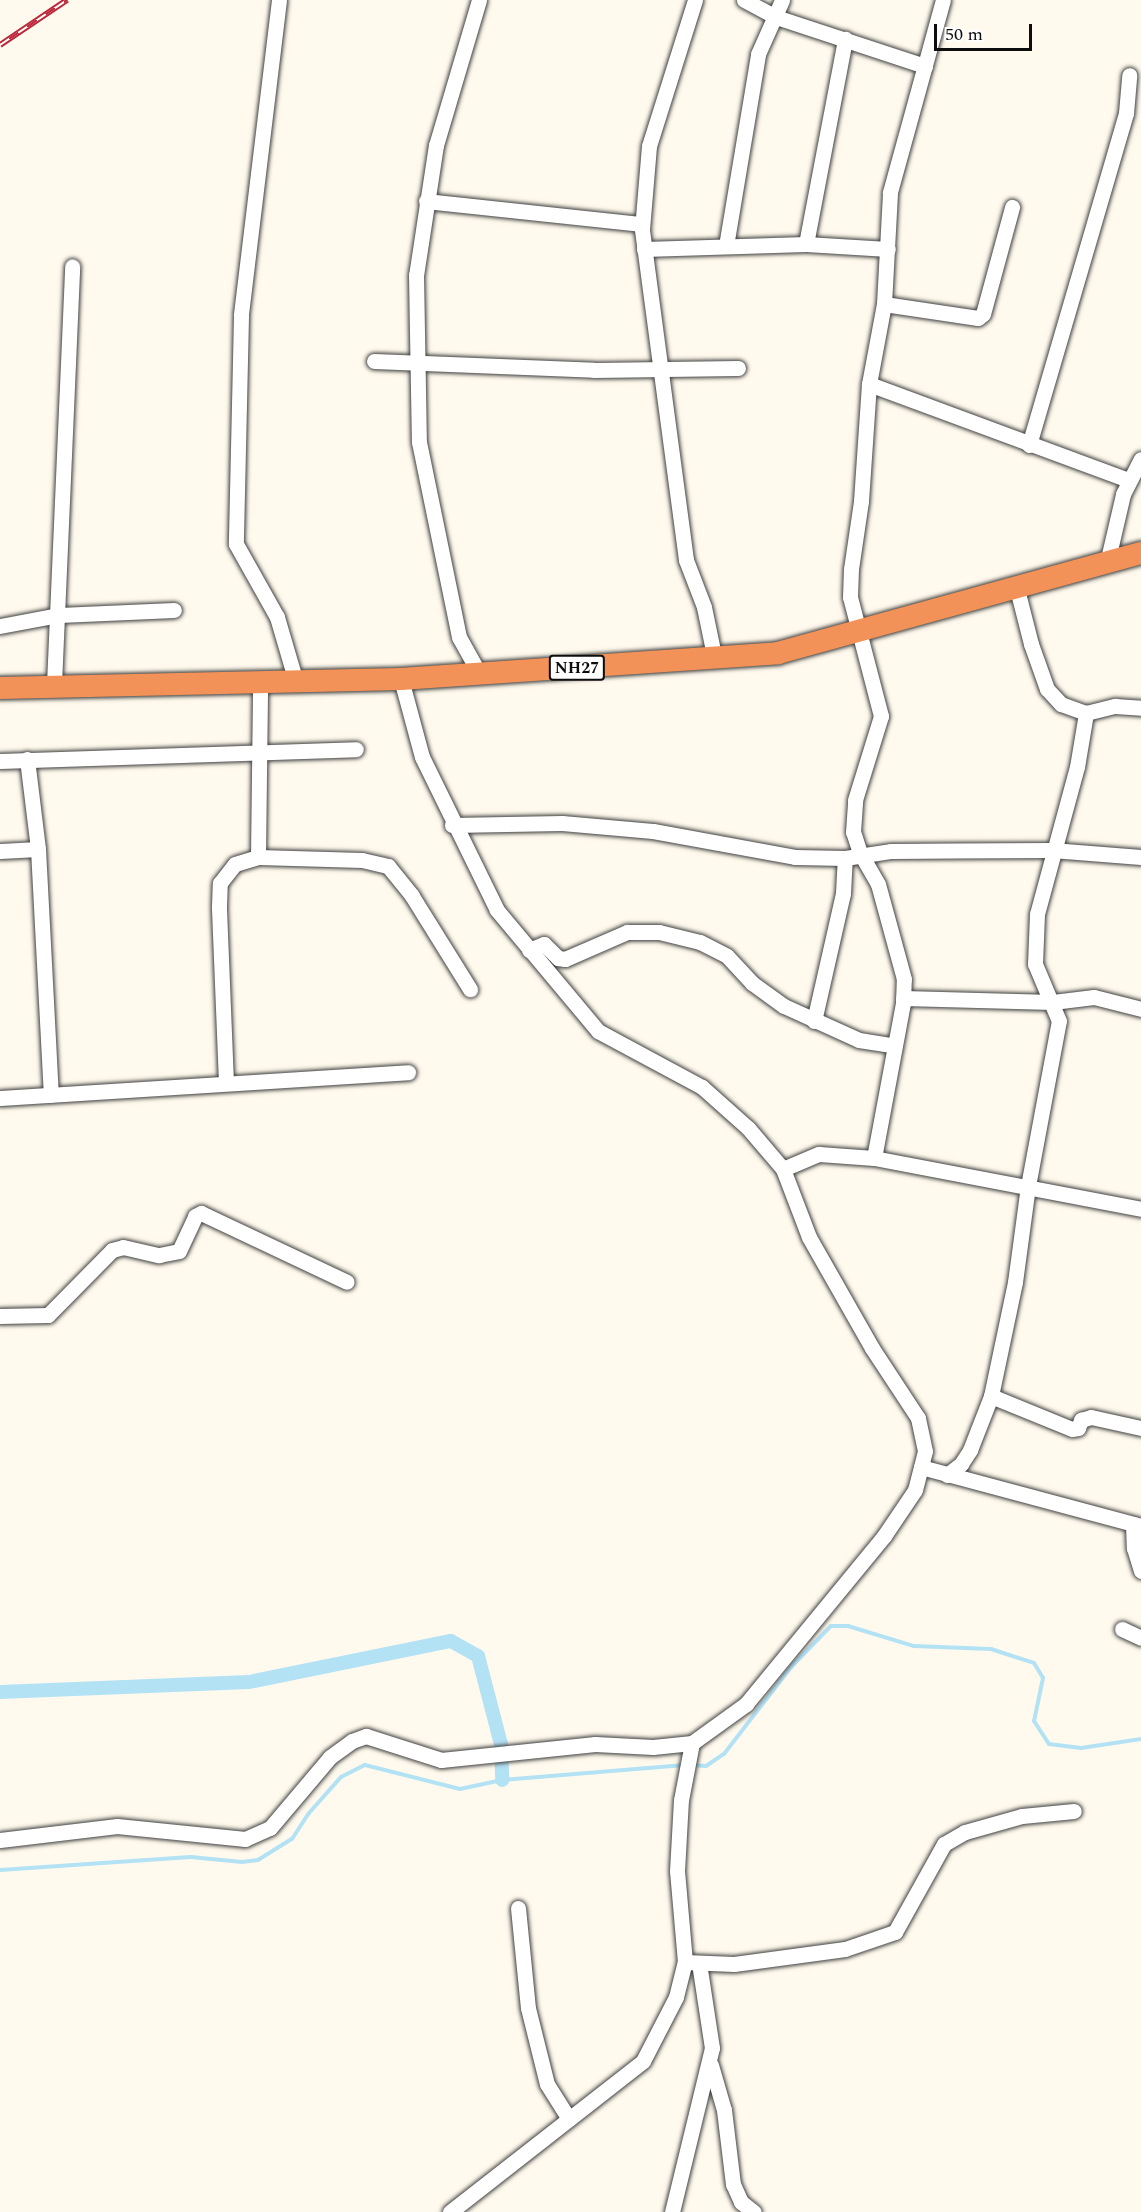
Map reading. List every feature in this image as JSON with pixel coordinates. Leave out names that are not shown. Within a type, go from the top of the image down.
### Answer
[{"type":"highway","name":"NH27","points":[[0,688],[54,684],[401,679],[715,660],[778,653],[859,634],[1141,554]]},
{"type":"street","points":[[279,0],[241,316],[236,544],[277,616],[296,682]]},
{"type":"street","points":[[479,0],[436,145],[416,275],[419,441],[459,638],[479,673]]},
{"type":"street","points":[[695,0],[649,146],[642,224],[686,560],[704,607],[715,660]]},
{"type":"street","points":[[744,0],[776,17],[925,66]]},
{"type":"street","points":[[726,246],[758,54],[782,0]]},
{"type":"street","points":[[814,1021],[852,855],[855,800],[881,716],[850,597],[870,384],[884,303],[890,192],[943,0]]},
{"type":"street","points":[[806,244],[845,39]]},
{"type":"street","points":[[1029,445],[1126,113],[1129,75]]},
{"type":"street","points":[[426,201],[642,224]]},
{"type":"street","points":[[884,303],[978,318],[983,315],[1012,207]]},
{"type":"street","points":[[644,249],[806,244],[888,249]]},
{"type":"street","points":[[54,684],[59,615],[72,266]]},
{"type":"street","points":[[374,361],[418,360],[594,370],[659,367],[738,368]]},
{"type":"street","points":[[870,384],[1029,445],[1129,480]]},
{"type":"street","points":[[1107,563],[1129,480],[1141,459]]},
{"type":"street","points":[[1017,589],[1031,644],[1047,689],[1061,704],[1086,713],[1115,706],[1141,708]]},
{"type":"street","points":[[0,626],[59,615],[174,610]]},
{"type":"street","points":[[401,679],[422,757],[452,825],[497,910],[598,1031],[702,1087],[748,1128],[783,1169],[809,1237],[872,1348],[918,1418],[925,1451],[915,1490],[884,1536],[746,1704],[689,1750],[684,1779],[677,1871],[692,1963],[712,2048],[672,2212]]},
{"type":"street","points":[[258,857],[260,682]]},
{"type":"street","points":[[947,1475],[961,1464],[970,1450],[991,1396],[1015,1282],[1028,1186],[1056,1049],[1059,1021],[1053,1002],[1035,964],[1037,914],[1052,850],[1077,767],[1086,713]]},
{"type":"street","points":[[0,761],[261,750],[356,749]]},
{"type":"street","points":[[27,759],[38,849],[51,1095]]},
{"type":"street","points":[[452,825],[562,823],[653,831],[795,856],[1052,850],[1141,857]]},
{"type":"street","points":[[0,851],[38,849]]},
{"type":"street","points":[[852,855],[878,884],[904,979],[895,1046],[874,1158]]},
{"type":"street","points":[[226,1083],[220,884],[235,864],[258,857],[362,860],[388,866],[412,896],[470,989]]},
{"type":"street","points":[[529,950],[544,944],[558,958],[565,959],[627,932],[659,932],[700,942],[727,956],[752,983],[784,1006],[859,1040],[895,1046]]},
{"type":"street","points":[[903,998],[1053,1002],[1094,997],[1141,1009]]},
{"type":"street","points":[[0,1098],[408,1072]]},
{"type":"street","points":[[783,1169],[819,1154],[874,1158],[1141,1209]]},
{"type":"street","points":[[0,1316],[48,1315],[112,1250],[123,1247],[159,1255],[179,1251],[195,1216],[201,1213],[347,1282]]},
{"type":"street","points":[[991,1396],[1072,1429],[1078,1428],[1081,1420],[1091,1417],[1141,1428]]},
{"type":"street","points":[[921,1467],[1137,1525],[1134,1548],[1141,1571]]},
{"type":"street","points":[[1122,1629],[1141,1638]]},
{"type":"street","points":[[0,1840],[117,1826],[245,1839],[270,1828],[330,1757],[352,1741],[366,1736],[441,1760],[487,1758],[595,1744],[689,1750]]},
{"type":"street","points":[[692,1963],[734,1964],[845,1949],[895,1932],[944,1844],[965,1832],[1022,1816],[1074,1811]]},
{"type":"street","points":[[518,1908],[528,2008],[547,2084],[569,2119]]},
{"type":"street","points":[[450,2212],[643,2061],[692,1963]]},
{"type":"street","points":[[710,2062],[724,2110],[733,2184],[741,2202],[754,2212]]},
{"type":"waterway","points":[[691,1765],[706,1766],[724,1754],[791,1667],[831,1626],[848,1626],[914,1646],[991,1649],[1034,1663],[1043,1678],[1034,1721],[1049,1744],[1081,1748],[1141,1739]]},
{"type":"waterway","points":[[0,1692],[249,1682],[451,1641],[478,1656],[501,1744],[502,1780]]},
{"type":"waterway","points":[[0,1870],[191,1857],[242,1862],[258,1860],[292,1839],[309,1813],[341,1777],[365,1765],[460,1789],[502,1780],[684,1765]]},
{"type":"railway","points":[[0,45],[67,0]]}]
